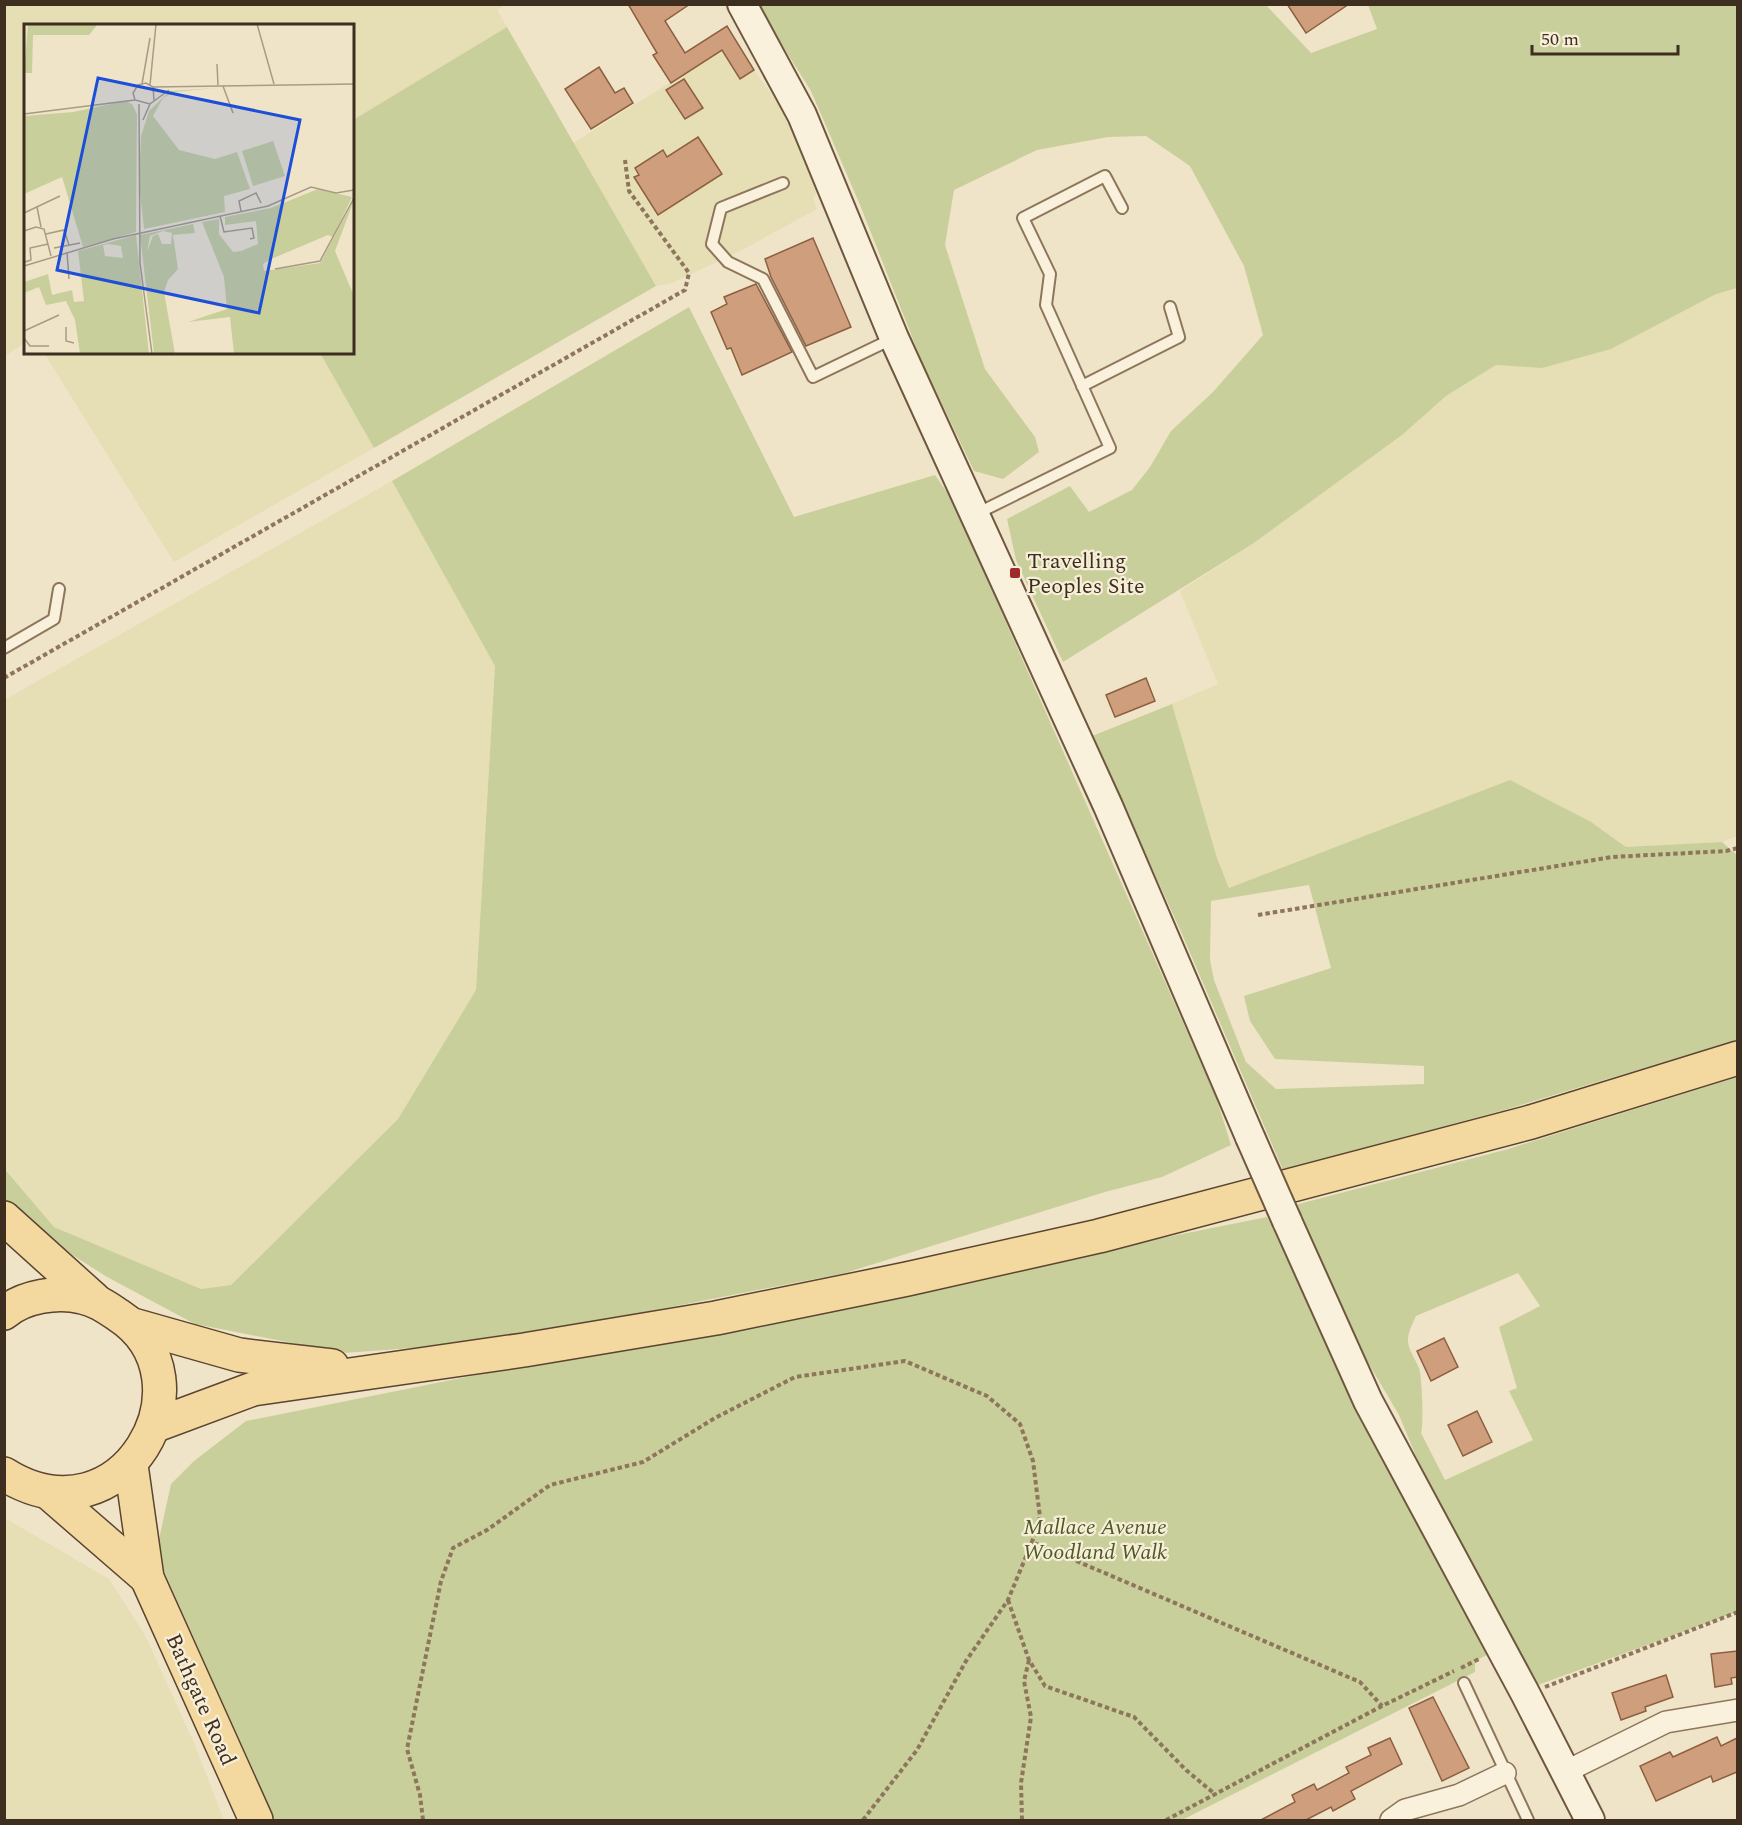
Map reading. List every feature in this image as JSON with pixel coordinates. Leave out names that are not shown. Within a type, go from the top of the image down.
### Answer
[{"type":"main road","points":[[742,4],[802,115],[894,338],[1103,796],[1250,1137],[1368,1401],[1526,1693],[1590,1821]]},
{"type":"main road","points":[[156,1425],[253,1389],[716,1318],[1077,1241],[1520,1125],[1737,1058]]},
{"type":"main road","points":[[4,1218],[94,1299],[134,1325],[239,1356],[375,1372]]},
{"type":"main road","points":[[4,1313],[37,1297],[72,1294],[94,1299]]},
{"type":"main road","points":[[4,1474],[23,1486],[49,1493],[68,1493],[102,1485],[131,1466],[156,1425],[159,1374],[153,1354],[134,1325]]},
{"type":"main road","name":"Bathgate Road","points":[[131,1466],[147,1578],[256,1821]]},
{"type":"main road","name":"Bathgate Road","points":[[49,1493],[147,1578]]},
{"type":"street","points":[[1565,1772],[1666,1722],[1737,1710]]},
{"type":"street","points":[[1391,1821],[1405,1810],[1459,1795],[1505,1773]]},
{"type":"lane","points":[[976,514],[1110,448],[1046,305],[1050,274],[1023,218],[1105,176],[1122,208]]},
{"type":"lane","points":[[783,183],[722,208],[712,244],[728,262],[763,279],[813,377],[894,338]]},
{"type":"lane","points":[[1082,386],[1179,336],[1170,307]]},
{"type":"lane","points":[[4,648],[54,619],[59,589]]},
{"type":"lane","points":[[1464,1683],[1528,1821]]},
{"type":"path","points":[[4,678],[685,290],[689,273],[629,191],[625,160]]},
{"type":"path","points":[[1258,915],[1612,857],[1726,851],[1737,848]]},
{"type":"path","points":[[423,1821],[420,1795],[407,1749],[441,1581],[453,1548],[487,1530],[550,1485],[643,1462],[715,1418],[795,1377],[905,1362],[987,1396],[1020,1424],[1033,1461],[1040,1517],[1008,1600],[966,1661],[917,1750],[863,1821]]},
{"type":"path","points":[[1032,1542],[1360,1683],[1382,1706]]},
{"type":"path","points":[[1008,1600],[1029,1660],[1045,1686],[1134,1717],[1186,1770],[1216,1795]]},
{"type":"path","points":[[1526,1693],[1737,1612]]},
{"type":"path","points":[[1166,1821],[1382,1706],[1501,1648]]},
{"type":"path","points":[[1022,1821],[1021,1783],[1031,1717],[1024,1681],[1029,1660]]},
{"type":"shaded area","points":[[5,5],[505,5],[497,10],[507,27],[354,119],[354,24],[24,24],[24,344],[5,356]]},
{"type":"shaded area","points":[[722,50],[740,78],[754,70],[783,110],[817,191],[813,199],[817,209],[742,250],[672,283],[656,286],[573,143]]},
{"type":"shaded area","points":[[1737,288],[1737,836],[1722,842],[1626,847],[1591,822],[1229,888],[1217,858],[1172,704],[1218,684],[1180,591],[1254,543],[1402,435],[1446,396],[1496,365],[1542,368],[1716,293]]},
{"type":"shaded area","points":[[45,354],[321,354],[374,448],[174,562]]},
{"type":"shaded area","points":[[392,481],[495,665],[476,990],[398,1119],[231,1285],[201,1289],[54,1227],[5,1168],[4,700]]},
{"type":"shaded area","points":[[5,1518],[109,1579],[145,1635],[194,1743],[224,1820],[5,1820]]},
{"type":"green space","points":[[757,5],[1266,5],[1311,53],[1377,29],[1368,5],[1737,5],[1737,288],[1716,294],[1611,349],[1542,368],[1496,365],[1446,396],[1402,435],[1254,543],[1063,662],[1016,560],[1007,519],[1070,486],[1089,512],[1132,490],[1150,467],[1171,431],[1213,392],[1263,335],[1244,266],[1190,166],[1146,136],[1108,137],[1037,150],[954,190],[945,245],[985,369],[1035,437],[1039,452],[1003,479],[974,471],[922,362],[860,205],[811,91]]},
{"type":"green space","points":[[507,27],[656,286],[374,448],[321,354],[354,354],[354,119]]},
{"type":"green space","points":[[689,307],[794,517],[935,475],[951,498],[1216,1097],[1231,1145],[1162,1177],[1105,1192],[845,1273],[620,1317],[427,1347],[343,1353],[195,1324],[107,1277],[21,1222],[5,1205],[4,1168],[54,1227],[201,1289],[231,1285],[398,1119],[476,990],[495,666],[392,481]]},
{"type":"green space","points":[[1172,704],[1217,858],[1229,888],[1510,780],[1591,822],[1626,847],[1722,842],[1737,855],[1737,1040],[1504,1110],[1283,1170],[1182,934],[1092,736]],"holes":[[[1309,885],[1331,968],[1244,996],[1250,1021],[1275,1059],[1424,1066],[1424,1084],[1276,1089],[1246,1062],[1214,980],[1210,960],[1211,901]]]},
{"type":"green space","points":[[1737,1077],[1737,1612],[1538,1685],[1430,1490],[1399,1415],[1357,1344],[1295,1205],[1508,1149]],"holes":[[[1518,1273],[1540,1306],[1499,1327],[1517,1388],[1509,1391],[1533,1440],[1445,1480],[1421,1433],[1420,1373],[1408,1342],[1409,1332],[1416,1316]]]},
{"type":"green space","name":"Mallace Avenue Woodland Walk","points":[[1267,1217],[1501,1648],[1475,1661],[1475,1672],[1182,1820],[275,1820],[156,1553],[171,1484],[194,1461],[246,1421]]},
{"type":"building","points":[[628,4],[690,4],[665,21],[685,53],[727,26],[754,70],[740,79],[722,50],[671,83],[653,55],[657,53]]},
{"type":"building","points":[[1287,4],[1349,4],[1306,33]]},
{"type":"building","points":[[599,67],[615,93],[624,88],[633,103],[591,129],[565,89]]},
{"type":"building","points":[[684,79],[703,108],[685,119],[666,90]]},
{"type":"building","points":[[698,137],[722,174],[658,215],[634,177],[639,175],[635,168],[663,150],[667,157]]},
{"type":"building","points":[[813,238],[851,327],[806,346],[771,277],[765,259]]},
{"type":"building","points":[[756,284],[792,352],[742,375],[731,348],[727,349],[711,312],[727,304],[724,297]]},
{"type":"building","points":[[1146,678],[1155,701],[1115,717],[1106,695]]},
{"type":"building","points":[[1444,1338],[1458,1367],[1431,1381],[1417,1351]]},
{"type":"building","points":[[1477,1411],[1492,1442],[1463,1456],[1448,1425]]},
{"type":"building","points":[[1737,1651],[1737,1677],[1731,1678],[1732,1684],[1715,1687],[1711,1654]]},
{"type":"building","points":[[1666,1675],[1673,1697],[1645,1707],[1646,1711],[1621,1720],[1612,1693]]},
{"type":"building","points":[[1433,1697],[1469,1768],[1442,1781],[1409,1708]]},
{"type":"building","points":[[1717,1737],[1721,1746],[1737,1738],[1737,1772],[1713,1782],[1711,1776],[1656,1801],[1640,1766],[1670,1752],[1673,1757]]},
{"type":"building","points":[[1390,1738],[1402,1764],[1351,1791],[1355,1799],[1333,1811],[1331,1807],[1304,1821],[1259,1821],[1295,1802],[1292,1795],[1314,1784],[1317,1790],[1349,1773],[1346,1767],[1371,1755],[1368,1748]]},
{"type":"place","name":"Travelling Peoples Site","points":[[1015,573]]}]
